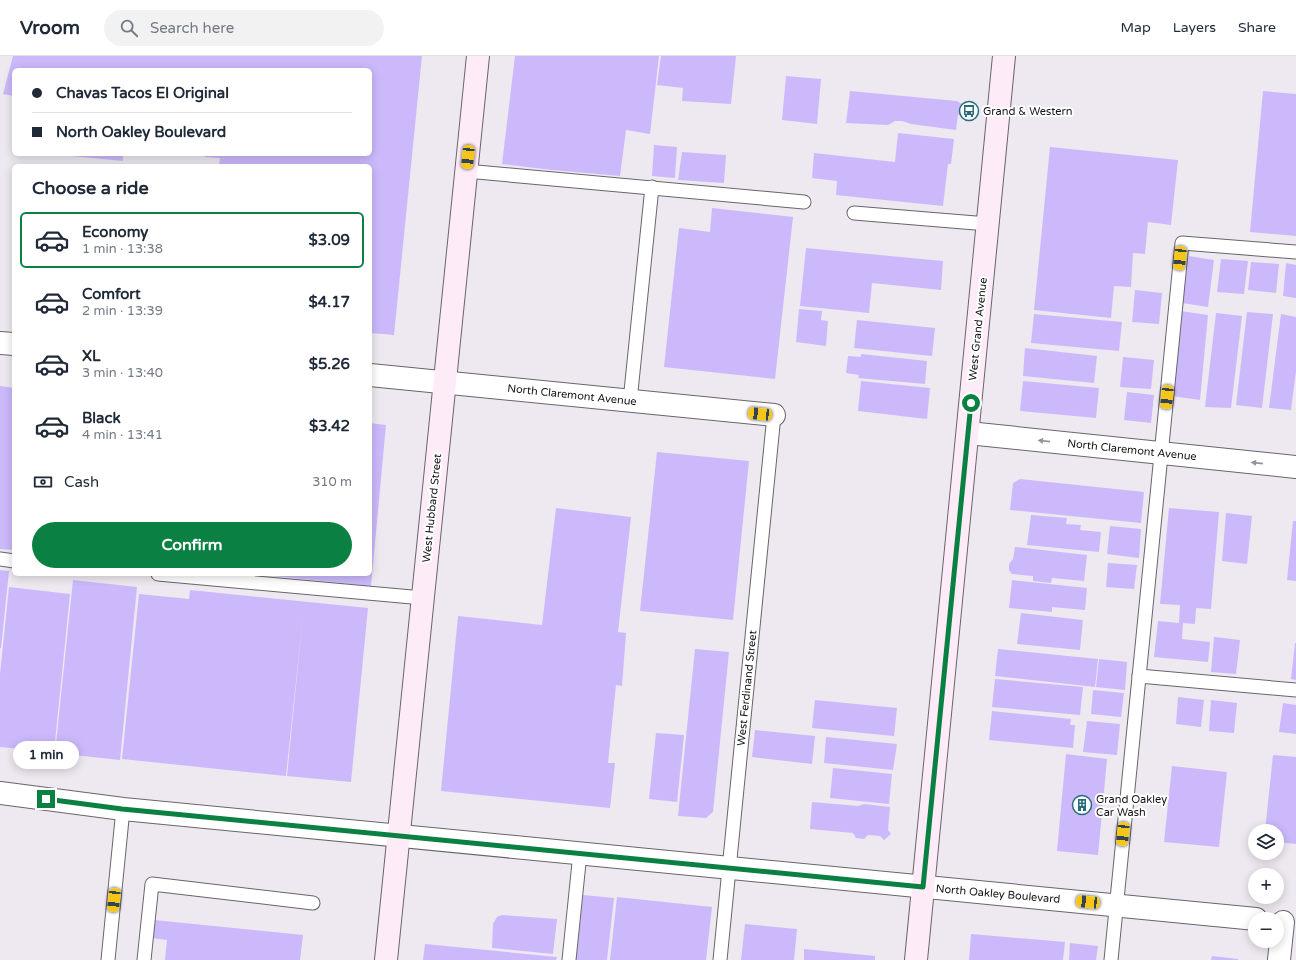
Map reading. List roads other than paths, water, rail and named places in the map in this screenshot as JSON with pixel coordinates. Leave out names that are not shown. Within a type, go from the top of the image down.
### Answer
[{"type":"main road","name":"West Hubbard Street","points":[[386,960],[478,56]]},
{"type":"main road","name":"West Grand Avenue","points":[[916,960],[1004,56]]},
{"type":"street","points":[[0,343],[12,344]]},
{"type":"street","name":"North Claremont Avenue","points":[[372,376],[445,382],[774,415]]},
{"type":"street","name":"North Claremont Avenue","points":[[968,433],[1296,467]]},
{"type":"street","name":"North Oakley Boulevard","points":[[0,793],[122,809],[1248,918]]},
{"type":"street","points":[[1279,960],[1285,922]]},
{"type":"lane","points":[[466,171],[804,202]]},
{"type":"lane","points":[[630,401],[652,187]]},
{"type":"lane","points":[[854,213],[988,224]]},
{"type":"lane","points":[[1111,960],[1182,243],[1296,252]]},
{"type":"lane","name":"West Ferdinand Street","points":[[720,960],[774,415]]},
{"type":"lane","points":[[0,559],[12,560]]},
{"type":"lane","points":[[180,576],[423,598]]},
{"type":"lane","points":[[1139,676],[1296,690]]},
{"type":"lane","points":[[108,960],[122,809]]},
{"type":"lane","points":[[569,960],[580,853]]},
{"type":"lane","points":[[144,960],[152,884],[313,903]]},
{"type":"place","name":"Grand & Western","points":[[969,111]]},
{"type":"place","name":"Grand Oakley Car Wash","points":[[1082,805]]}]
